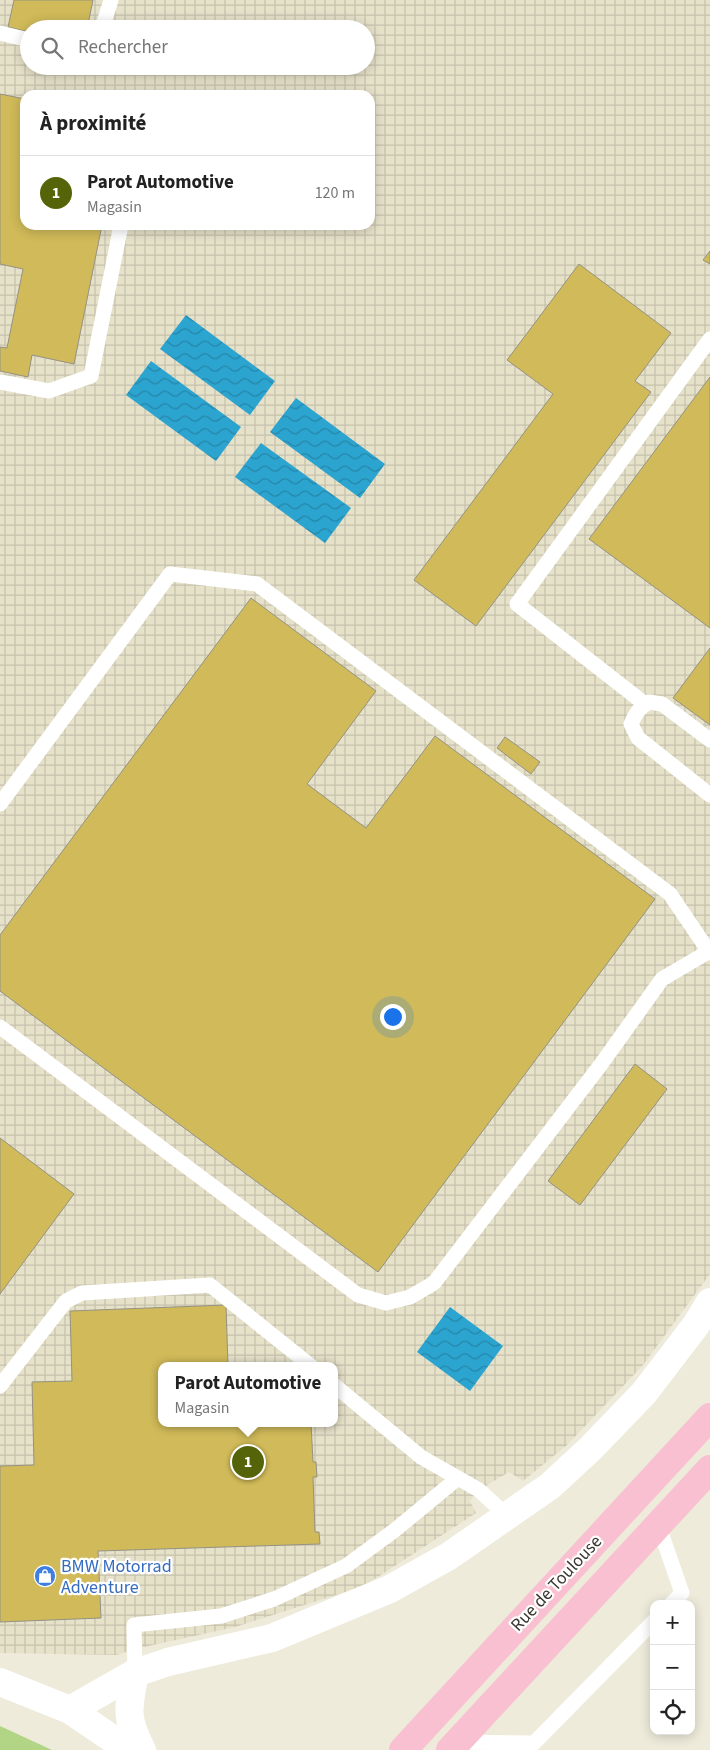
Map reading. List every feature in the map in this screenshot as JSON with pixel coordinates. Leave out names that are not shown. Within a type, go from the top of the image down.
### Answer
[{"type":"main road","name":"Rue de Toulouse","points":[[403,1750],[710,1417]]},
{"type":"main road","name":"Rue de Toulouse","points":[[454,1746],[710,1469]]},
{"type":"street","points":[[70,1710],[135,1673],[168,1662],[272,1638],[390,1589],[449,1556],[550,1486],[590,1449],[644,1393],[696,1325],[710,1302]]},
{"type":"street","points":[[135,1673],[129,1702],[130,1728],[142,1750]]},
{"type":"street","points":[[0,1682],[70,1710],[129,1750]]},
{"type":"lane","points":[[104,20],[110,0]]},
{"type":"lane","points":[[0,33],[20,38]]},
{"type":"lane","points":[[0,382],[49,391],[91,376],[120,230]]},
{"type":"lane","points":[[645,704],[517,604],[710,339]]},
{"type":"lane","points":[[0,804],[170,574],[257,584],[670,894],[709,953],[662,979],[602,1063],[434,1282],[410,1297],[386,1303],[358,1295],[0,1027]]},
{"type":"lane","points":[[710,740],[662,704],[649,702],[645,704],[636,710],[631,724],[638,738],[710,795]]},
{"type":"lane","points":[[0,1386],[66,1301],[82,1294],[210,1285],[228,1297],[306,1362]]},
{"type":"lane","points":[[338,1388],[421,1457],[479,1490],[506,1516]]},
{"type":"lane","points":[[135,1673],[134,1625],[221,1616],[274,1599],[346,1566],[458,1478]]},
{"type":"lane","points":[[658,1524],[682,1593],[675,1600]]},
{"type":"lane","points":[[454,1746],[534,1744],[650,1625]]},
{"type":"shaded area","points":[[0,0],[710,0],[710,1274],[643,1365],[567,1445],[523,1481],[509,1472],[479,1490],[470,1501],[476,1513],[364,1586],[235,1627],[135,1649],[117,1655],[0,1653]]},
{"type":"green space","points":[[0,1726],[52,1750],[0,1750]]},
{"type":"water","points":[[186,315],[275,381],[250,415],[160,349]]},
{"type":"water","points":[[151,361],[241,427],[216,461],[126,395]]},
{"type":"water","points":[[296,398],[385,464],[360,498],[270,432]]},
{"type":"water","points":[[261,443],[351,508],[325,543],[235,477]]},
{"type":"water","points":[[450,1307],[503,1346],[470,1391],[417,1352]]},
{"type":"building","points":[[14,0],[93,0],[89,20],[20,20],[20,30],[8,27]]},
{"type":"building","points":[[0,94],[20,98],[20,230],[101,230],[74,364],[32,355],[28,377],[0,371],[0,347],[7,348],[23,269],[0,264]]},
{"type":"building","points":[[710,251],[710,264],[703,260]]},
{"type":"building","points":[[579,264],[671,333],[635,381],[651,392],[476,626],[414,580],[553,394],[507,360]]},
{"type":"building","points":[[710,377],[710,628],[589,539]]},
{"type":"building","points":[[251,598],[376,691],[307,784],[366,828],[435,736],[655,899],[378,1272],[0,991],[0,935]]},
{"type":"building","points":[[710,648],[710,725],[673,698]]},
{"type":"building","points":[[505,737],[540,762],[531,774],[497,748]]},
{"type":"building","points":[[635,1064],[667,1089],[580,1205],[548,1181]]},
{"type":"building","points":[[0,1138],[74,1194],[0,1294]]},
{"type":"building","points":[[226,1305],[228,1362],[158,1362],[158,1427],[311,1427],[313,1462],[316,1462],[317,1477],[313,1477],[315,1532],[319,1532],[320,1544],[98,1551],[101,1618],[0,1622],[0,1466],[34,1465],[32,1382],[72,1381],[70,1311]]},
{"type":"place","name":"Parot Automotive","points":[[248,1462]]},
{"type":"place","name":"BMW Motorrad Adventure","points":[[45,1576]]}]
